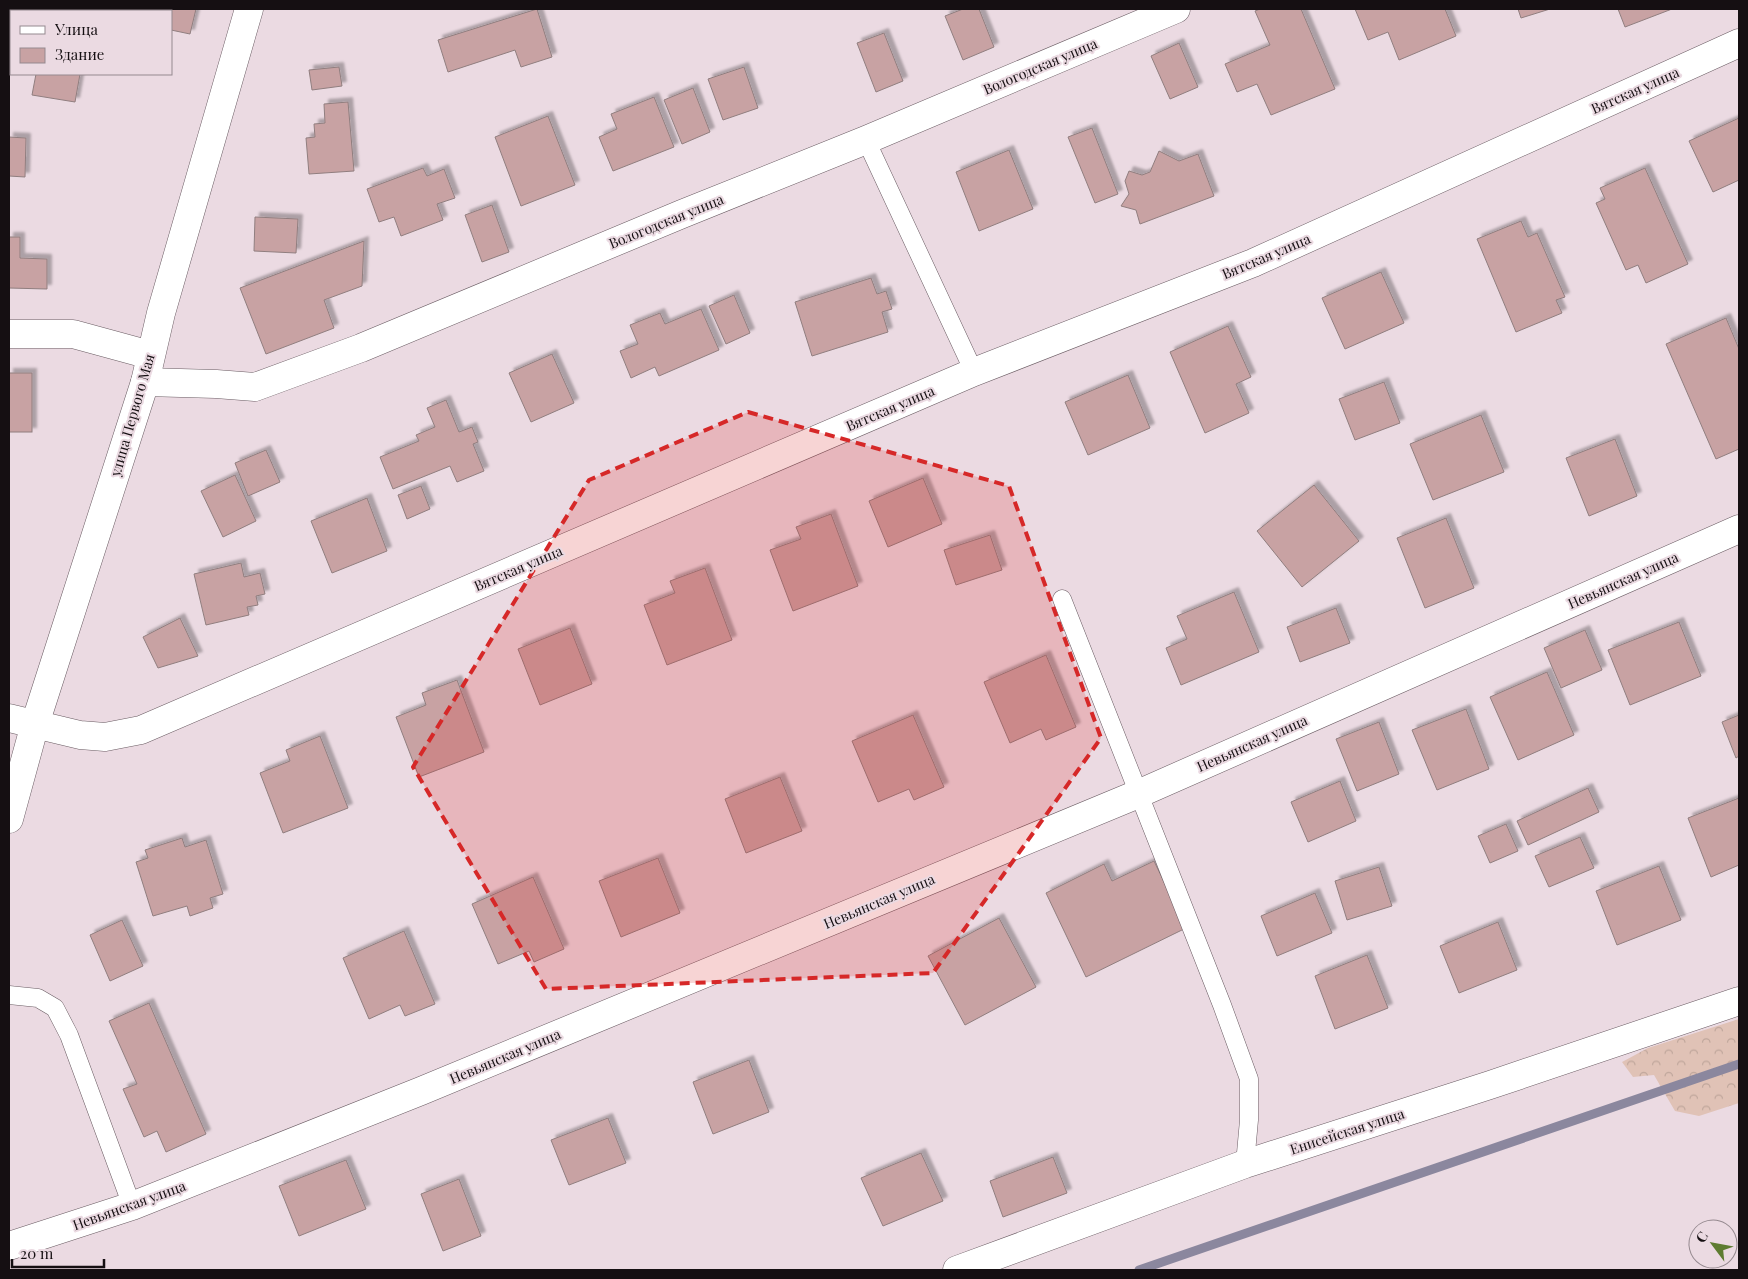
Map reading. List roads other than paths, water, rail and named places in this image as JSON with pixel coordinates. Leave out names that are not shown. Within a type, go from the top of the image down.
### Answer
[{"type":"street","name":"улица Первого Мая","points":[[9,819],[22,721],[145,382],[161,313],[249,9]]},
{"type":"street","name":"Вологодская улица","points":[[145,382],[255,387],[361,348],[682,214],[866,140],[1176,9]]},
{"type":"street","name":"Вятская улица","points":[[22,721],[80,735],[105,737],[141,730],[974,372],[1253,263],[1739,43]]},
{"type":"street","points":[[9,334],[73,334],[150,355]]},
{"type":"street","name":"Невьянская улица","points":[[9,1246],[132,1206],[421,1091],[1138,794],[1739,529]]},
{"type":"street","name":"Енисейская улица","points":[[958,1270],[1017,1250],[1246,1164],[1490,1085],[1739,1001]]},
{"type":"lane","points":[[866,140],[974,372]]},
{"type":"lane","points":[[1062,599],[1222,1005],[1249,1079],[1246,1164]]},
{"type":"lane","points":[[9,995],[38,998],[55,1008],[69,1035],[132,1206]]},
{"type":"waterway","points":[[1139,1270],[1739,1064]]}]
